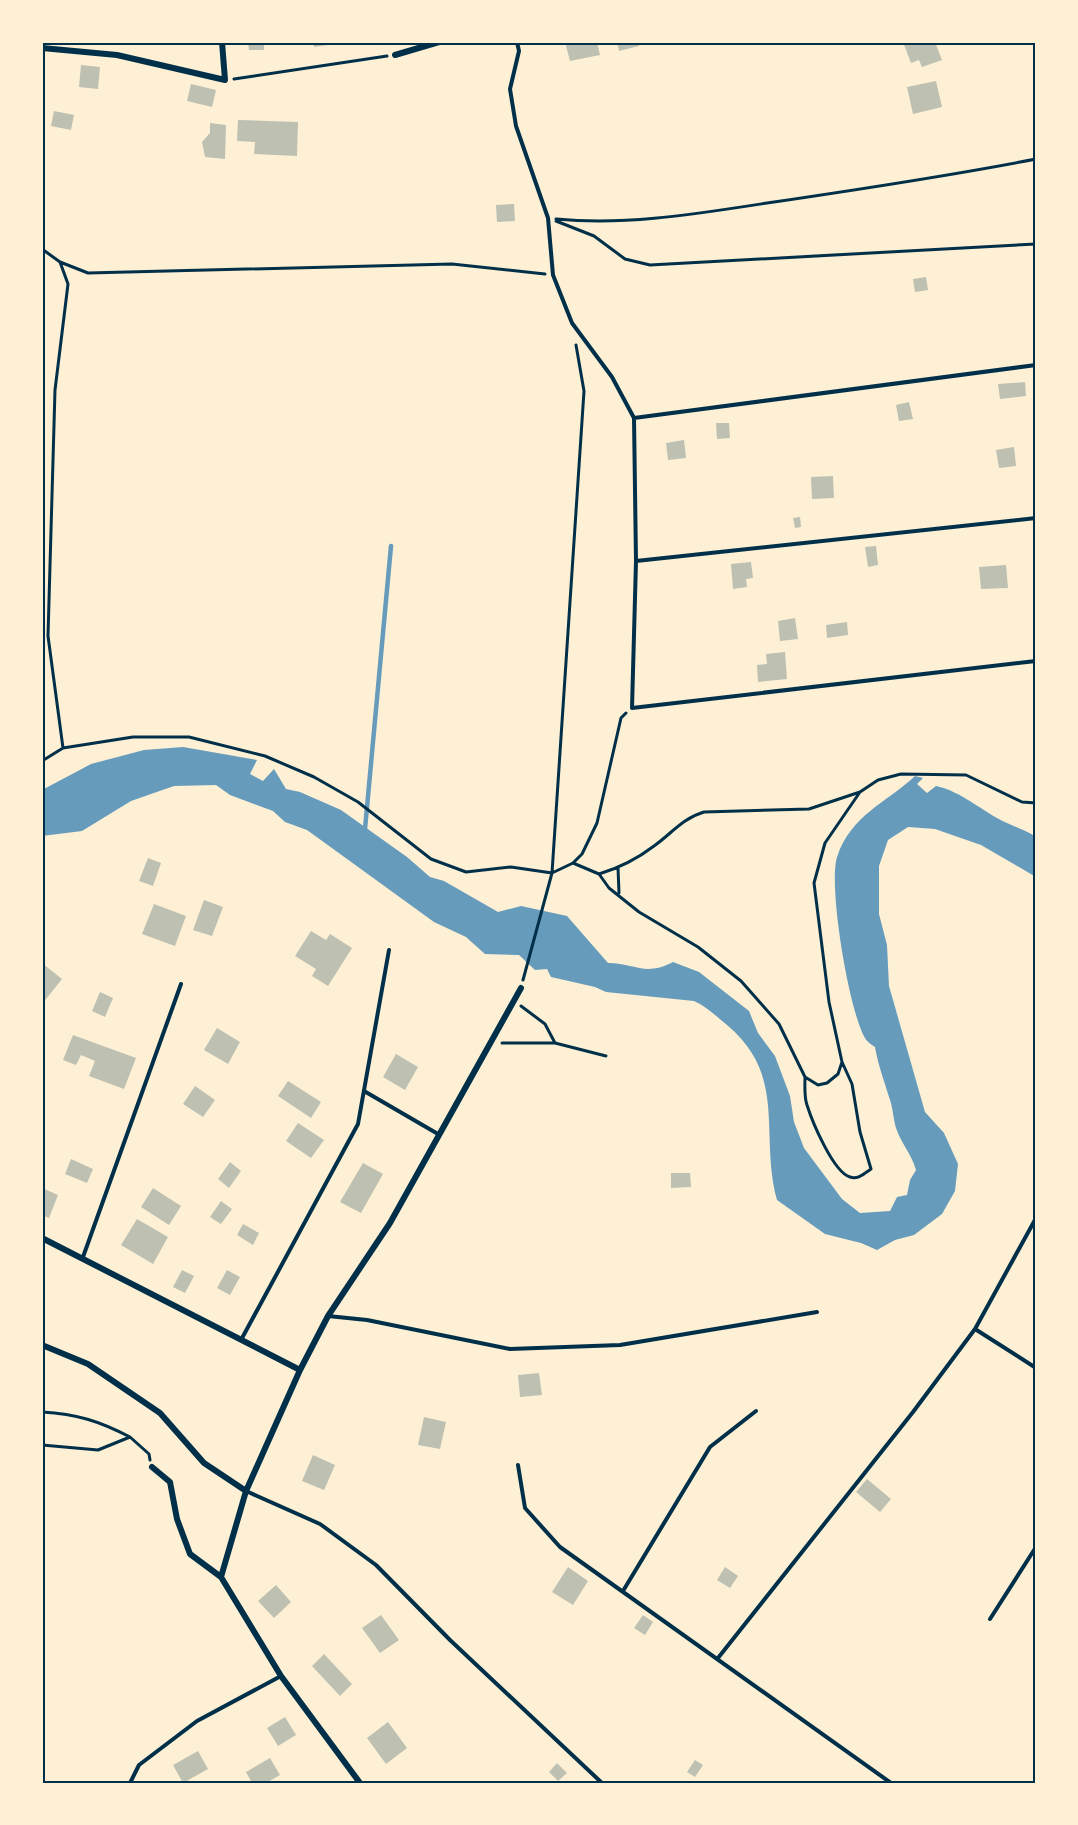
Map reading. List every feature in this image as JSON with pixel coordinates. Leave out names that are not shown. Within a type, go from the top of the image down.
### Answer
[{"type":"street","points":[[42,48],[117,55],[225,80],[222,42]]},
{"type":"street","points":[[395,55],[439,42]]},
{"type":"street","points":[[222,1576],[246,1491],[300,1370],[328,1316],[390,1223],[521,988]]},
{"type":"street","points":[[42,1238],[300,1370]]},
{"type":"street","points":[[42,1345],[88,1364],[160,1413],[204,1463],[246,1491]]},
{"type":"street","points":[[152,1467],[170,1482],[177,1519],[190,1554],[222,1576],[281,1676],[360,1783]]},
{"type":"lane","points":[[517,42],[519,51],[510,89],[516,126],[548,218],[553,275],[572,323],[612,377],[634,418],[636,561],[632,708],[1036,661]]},
{"type":"lane","points":[[634,418],[1036,365]]},
{"type":"lane","points":[[636,561],[1036,518]]},
{"type":"lane","points":[[241,1340],[358,1124],[389,951]]},
{"type":"lane","points":[[83,1257],[181,984]]},
{"type":"lane","points":[[364,1091],[438,1134]]},
{"type":"lane","points":[[718,1658],[913,1412],[975,1329],[1036,1218]]},
{"type":"lane","points":[[328,1316],[367,1320],[510,1349],[620,1345],[817,1312]]},
{"type":"lane","points":[[975,1329],[1036,1368]]},
{"type":"lane","points":[[623,1591],[710,1446],[756,1411]]},
{"type":"lane","points":[[518,1465],[525,1508],[560,1547],[891,1783]]},
{"type":"lane","points":[[246,1491],[320,1524],[376,1565],[450,1640],[602,1783]]},
{"type":"lane","points":[[990,1618],[1036,1547]]},
{"type":"lane","points":[[130,1783],[139,1765],[197,1721],[281,1676]]},
{"type":"path","points":[[225,80],[395,55]]},
{"type":"path","points":[[548,218],[601,223],[671,217],[968,172],[1036,159]]},
{"type":"path","points":[[548,218],[594,236],[625,259],[650,265],[1036,244]]},
{"type":"path","points":[[42,249],[60,262],[88,273],[452,264],[553,275]]},
{"type":"path","points":[[60,262],[68,284],[55,390],[48,636],[63,748]]},
{"type":"path","points":[[521,988],[552,873],[584,391],[572,323]]},
{"type":"path","points":[[42,761],[63,748],[133,737],[189,737],[265,756],[314,777],[357,802],[430,859],[466,872],[512,867],[552,873],[573,863],[582,854],[597,823],[621,718],[632,708]]},
{"type":"path","points":[[599,874],[618,868],[653,847],[689,816],[704,812],[809,809],[860,792],[878,780],[901,774],[966,775],[1022,802],[1036,803]]},
{"type":"path","points":[[573,863],[599,874],[609,888],[639,912],[698,947],[741,981],[779,1024],[805,1077],[806,1104],[826,1151],[839,1170],[850,1178],[861,1176],[871,1169],[870,1160],[860,1132],[852,1084],[842,1062],[829,1002],[814,883],[825,843],[860,792]]},
{"type":"path","points":[[618,868],[619,894]]},
{"type":"path","points":[[514,1002],[545,1024],[555,1043]]},
{"type":"path","points":[[491,1043],[555,1043],[606,1056]]},
{"type":"path","points":[[805,1077],[818,1085],[827,1083],[838,1074],[842,1062]]},
{"type":"path","points":[[42,1412],[69,1414],[100,1421],[130,1437],[149,1454],[152,1467]]},
{"type":"path","points":[[42,1445],[99,1450],[130,1437]]},
{"type":"water","points":[[183,747],[257,760],[250,774],[263,781],[274,769],[286,789],[300,792],[341,810],[407,857],[430,877],[444,881],[498,912],[521,906],[567,916],[608,963],[647,969],[673,962],[699,972],[749,1011],[758,1033],[775,1056],[790,1096],[794,1122],[804,1148],[842,1199],[860,1213],[890,1211],[897,1197],[907,1195],[910,1180],[916,1170],[896,1128],[875,1047],[866,1039],[859,1024],[847,977],[835,894],[837,857],[843,843],[860,820],[915,776],[923,778],[917,784],[927,793],[936,786],[946,789],[1036,837],[1036,877],[981,845],[935,829],[908,827],[888,840],[879,866],[879,914],[887,945],[889,986],[925,1112],[944,1133],[958,1164],[955,1191],[942,1214],[914,1235],[895,1240],[877,1250],[861,1243],[825,1234],[777,1200],[772,1176],[765,1085],[758,1065],[746,1044],[707,1009],[694,1001],[606,992],[595,987],[551,977],[547,969],[535,970],[519,955],[485,954],[466,937],[434,922],[307,830],[285,822],[273,811],[230,795],[216,785],[174,786],[131,801],[82,831],[42,836],[42,790],[91,764],[144,750]]},
{"type":"building","points":[[248,42],[264,42],[264,50],[249,50]]},
{"type":"building","points":[[313,42],[342,42],[342,43],[314,47]]},
{"type":"building","points":[[565,42],[597,42],[600,55],[570,61]]},
{"type":"building","points":[[617,42],[638,42],[639,46],[619,51]]},
{"type":"building","points":[[903,42],[935,42],[942,60],[922,67],[919,60],[911,63]]},
{"type":"building","points":[[81,65],[100,67],[98,89],[79,87]]},
{"type":"building","points":[[936,81],[942,107],[913,114],[907,87]]},
{"type":"building","points":[[191,84],[216,90],[212,107],[187,101]]},
{"type":"building","points":[[54,111],[74,115],[71,130],[51,126]]},
{"type":"building","points":[[238,120],[298,122],[297,156],[254,154],[255,142],[237,141]]},
{"type":"building","points":[[210,123],[226,125],[225,159],[205,157],[202,142],[210,133]]},
{"type":"building","points":[[514,204],[515,221],[497,222],[496,205]]},
{"type":"building","points":[[926,277],[928,290],[915,292],[913,279]]},
{"type":"building","points":[[1025,382],[1026,396],[1000,399],[998,384]]},
{"type":"building","points":[[909,402],[913,419],[899,421],[896,405]]},
{"type":"building","points":[[716,423],[729,423],[730,438],[717,439]]},
{"type":"building","points":[[684,440],[686,458],[668,460],[666,443]]},
{"type":"building","points":[[1014,447],[1016,466],[999,468],[996,450]]},
{"type":"building","points":[[833,476],[834,498],[812,499],[811,477]]},
{"type":"building","points":[[800,517],[801,527],[795,528],[793,518]]},
{"type":"building","points":[[876,546],[878,565],[868,567],[865,547]]},
{"type":"building","points":[[751,562],[753,578],[746,579],[747,587],[733,589],[731,564]]},
{"type":"building","points":[[1006,565],[1008,588],[981,589],[979,567]]},
{"type":"building","points":[[795,618],[798,639],[780,641],[778,621]]},
{"type":"building","points":[[847,622],[848,635],[827,638],[826,625]]},
{"type":"building","points":[[785,652],[787,679],[758,682],[757,665],[767,664],[766,654]]},
{"type":"building","points":[[148,858],[161,863],[153,886],[139,881]]},
{"type":"building","points":[[204,900],[223,907],[212,936],[193,930]]},
{"type":"building","points":[[154,904],[186,916],[175,946],[142,934]]},
{"type":"building","points":[[311,931],[326,940],[330,934],[352,948],[328,986],[312,976],[316,969],[295,956]]},
{"type":"building","points":[[42,963],[62,979],[42,1004]]},
{"type":"building","points":[[100,992],[113,998],[105,1017],[92,1011]]},
{"type":"building","points":[[217,1028],[240,1042],[228,1064],[204,1050]]},
{"type":"building","points":[[73,1035],[136,1058],[124,1089],[89,1076],[95,1061],[81,1055],[76,1065],[63,1060]]},
{"type":"building","points":[[396,1054],[418,1067],[405,1090],[383,1077]]},
{"type":"building","points":[[288,1081],[321,1102],[311,1118],[278,1096]]},
{"type":"building","points":[[195,1086],[215,1100],[203,1117],[183,1104]]},
{"type":"building","points":[[298,1123],[324,1140],[311,1158],[286,1141]]},
{"type":"building","points":[[71,1159],[93,1169],[87,1183],[65,1174]]},
{"type":"building","points":[[230,1162],[241,1171],[229,1188],[218,1179]]},
{"type":"building","points":[[363,1163],[383,1174],[361,1213],[340,1202]]},
{"type":"building","points":[[671,1173],[690,1173],[691,1187],[671,1188]]},
{"type":"building","points":[[42,1188],[58,1195],[49,1218],[42,1215]]},
{"type":"building","points":[[153,1188],[181,1206],[169,1225],[141,1207]]},
{"type":"building","points":[[221,1201],[232,1209],[221,1224],[210,1217]]},
{"type":"building","points":[[137,1219],[168,1237],[153,1264],[121,1245]]},
{"type":"building","points":[[243,1224],[259,1233],[253,1245],[237,1235]]},
{"type":"building","points":[[182,1270],[194,1276],[185,1293],[173,1287]]},
{"type":"building","points":[[227,1270],[240,1277],[230,1295],[217,1288]]},
{"type":"building","points":[[539,1373],[542,1395],[520,1397],[518,1375]]},
{"type":"building","points":[[424,1417],[446,1422],[440,1449],[418,1445]]},
{"type":"building","points":[[313,1455],[335,1465],[324,1490],[302,1481]]},
{"type":"building","points":[[867,1479],[891,1499],[880,1512],[856,1492]]},
{"type":"building","points":[[568,1567],[588,1581],[573,1605],[552,1592]]},
{"type":"building","points":[[725,1567],[738,1576],[730,1588],[717,1580]]},
{"type":"building","points":[[276,1585],[291,1602],[274,1618],[258,1601]]},
{"type":"building","points":[[381,1615],[399,1640],[380,1653],[362,1628]]},
{"type":"building","points":[[643,1615],[653,1622],[645,1635],[634,1628]]},
{"type":"building","points":[[324,1654],[352,1684],[340,1696],[312,1666]]},
{"type":"building","points":[[285,1717],[296,1735],[278,1746],[267,1728]]},
{"type":"building","points":[[388,1722],[407,1748],[386,1764],[367,1738]]},
{"type":"building","points":[[198,1751],[208,1769],[183,1783],[173,1765]]},
{"type":"building","points":[[270,1758],[280,1775],[266,1783],[252,1783],[246,1772]]},
{"type":"building","points":[[695,1760],[703,1765],[695,1777],[687,1772]]},
{"type":"building","points":[[557,1763],[567,1773],[558,1781],[549,1772]]},
{"type":"waterway","points":[[365,829],[391,546]]}]
